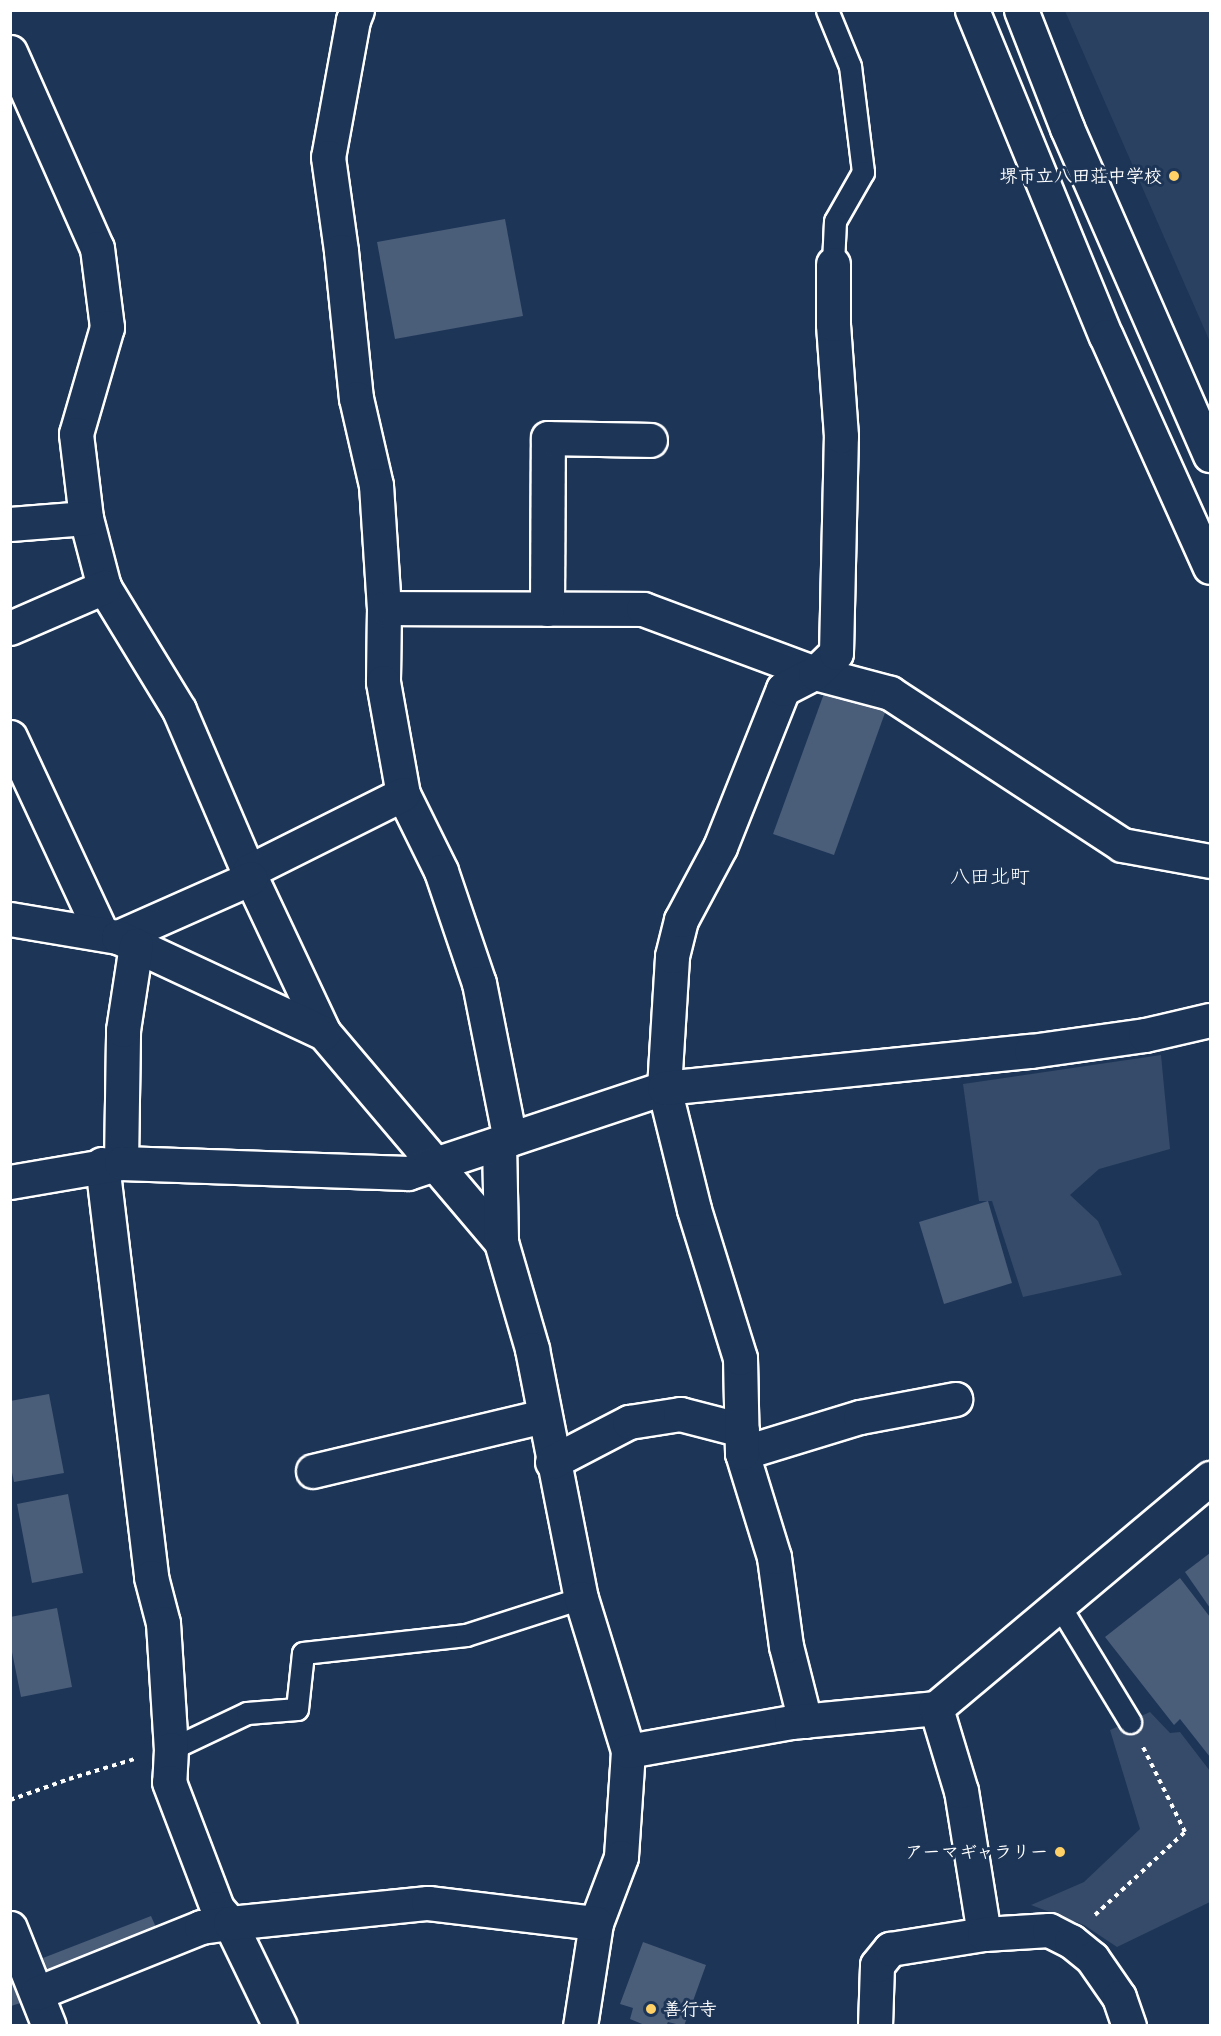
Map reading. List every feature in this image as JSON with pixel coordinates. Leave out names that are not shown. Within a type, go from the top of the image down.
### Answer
[{"type":"street","points":[[972,10],[1106,336],[1210,567]]},
{"type":"street","points":[[1021,10],[1067,128],[1210,455]]},
{"type":"street","points":[[359,14],[328,157],[341,251],[356,398],[376,485],[384,608],[383,682],[404,794],[441,871],[479,983],[505,1141],[501,1242],[532,1349],[552,1462],[581,1598],[628,1751],[621,1857],[596,1923],[580,2025]]},
{"type":"street","points":[[10,52],[98,248],[106,327],[76,434],[86,518],[104,586],[179,710],[250,874],[324,1033],[432,1164],[501,1242]]},
{"type":"street","points":[[805,1721],[786,1646],[774,1557],[742,1442],[740,1358],[694,1209],[664,1089],[672,956],[681,920],[720,847],[783,689],[815,673],[836,653],[841,436],[833,324],[833,264]]},
{"type":"street","points":[[547,609],[548,438],[650,440]]},
{"type":"street","points":[[10,524],[86,518]]},
{"type":"street","points":[[10,628],[104,586]]},
{"type":"street","points":[[384,608],[643,609],[815,673],[890,693],[1122,845],[1210,861]]},
{"type":"street","points":[[10,738],[119,939],[123,1030],[112,1164],[151,1577],[164,1623],[171,1749],[169,1782],[217,1908],[230,1923],[280,2025]]},
{"type":"street","points":[[119,939],[404,794]]},
{"type":"street","points":[[10,919],[119,939],[324,1033]]},
{"type":"street","points":[[10,1182],[112,1164],[408,1173],[664,1089],[1031,1051],[1145,1035],[1210,1020]]},
{"type":"street","points":[[552,1462],[629,1422],[680,1414],[742,1442],[955,1399]]},
{"type":"street","points":[[313,1471],[544,1416]]},
{"type":"street","points":[[628,1751],[805,1721],[936,1708],[1210,1478]]},
{"type":"street","points":[[936,1708],[961,1791],[984,1934]]},
{"type":"street","points":[[24,1976],[201,1927],[428,1903],[596,1923]]},
{"type":"street","points":[[10,1928],[24,1976],[49,2025]]},
{"type":"street","points":[[875,2025],[877,1965],[890,1949],[984,1934],[1049,1930],[1071,1941],[1092,1958],[1119,1996],[1129,2025]]},
{"type":"lane","points":[[827,10],[850,66],[863,172],[835,221],[833,264]]},
{"type":"lane","points":[[171,1749],[247,1713],[297,1709],[303,1653],[466,1635],[581,1598]]},
{"type":"lane","points":[[1059,1605],[1130,1722]]},
{"type":"path","points":[[1071,1941],[1084,1925],[1185,1832],[1130,1722]]},
{"type":"path","points":[[10,1800],[69,1779],[171,1749]]},
{"type":"shaded area","name":"堺市立八田荘中学校","points":[[1065,11],[1210,11],[1210,342]]},
{"type":"shaded area","points":[[1161,1055],[1170,1149],[1099,1169],[1070,1195],[1098,1221],[1122,1275],[1023,1297],[992,1201],[979,1201],[963,1084]]},
{"type":"shaded area","points":[[1150,1712],[1170,1733],[1180,1732],[1210,1771],[1210,1902],[1117,1947],[1084,1925],[1031,1905],[1084,1882],[1140,1829],[1110,1730]]},
{"type":"building","points":[[505,219],[523,316],[395,339],[377,242]]},
{"type":"building","points":[[826,688],[886,710],[834,855],[773,834]]},
{"type":"building","points":[[988,1201],[1012,1283],[944,1304],[919,1222]]},
{"type":"building","points":[[49,1394],[64,1473],[14,1482],[10,1463],[10,1401]]},
{"type":"building","points":[[68,1494],[83,1573],[32,1583],[17,1504]]},
{"type":"building","points":[[1210,1553],[1210,1608],[1185,1572]]},
{"type":"building","points":[[1180,1578],[1210,1617],[1210,1757],[1180,1719],[1174,1725],[1105,1637]]},
{"type":"building","points":[[57,1608],[72,1687],[21,1697],[10,1642],[10,1617]]},
{"type":"building","points":[[151,1916],[159,1934],[63,1972],[48,1971],[43,1958]]},
{"type":"building","points":[[643,1942],[706,1965],[684,2026],[668,2022],[666,2026],[647,2026],[630,2019],[633,2008],[620,2004]]},
{"type":"building","points":[[21,1980],[27,2001],[11,2006],[10,1983]]},
{"type":"place","name":"堺市立八田荘中学校","points":[[1174,176]]},
{"type":"place","name":"アーマギャラリー","points":[[1060,1852]]},
{"type":"place","name":"善行寺","points":[[651,2009]]},
{"type":"district","name":"八田北町","points":[[990,876]]}]
